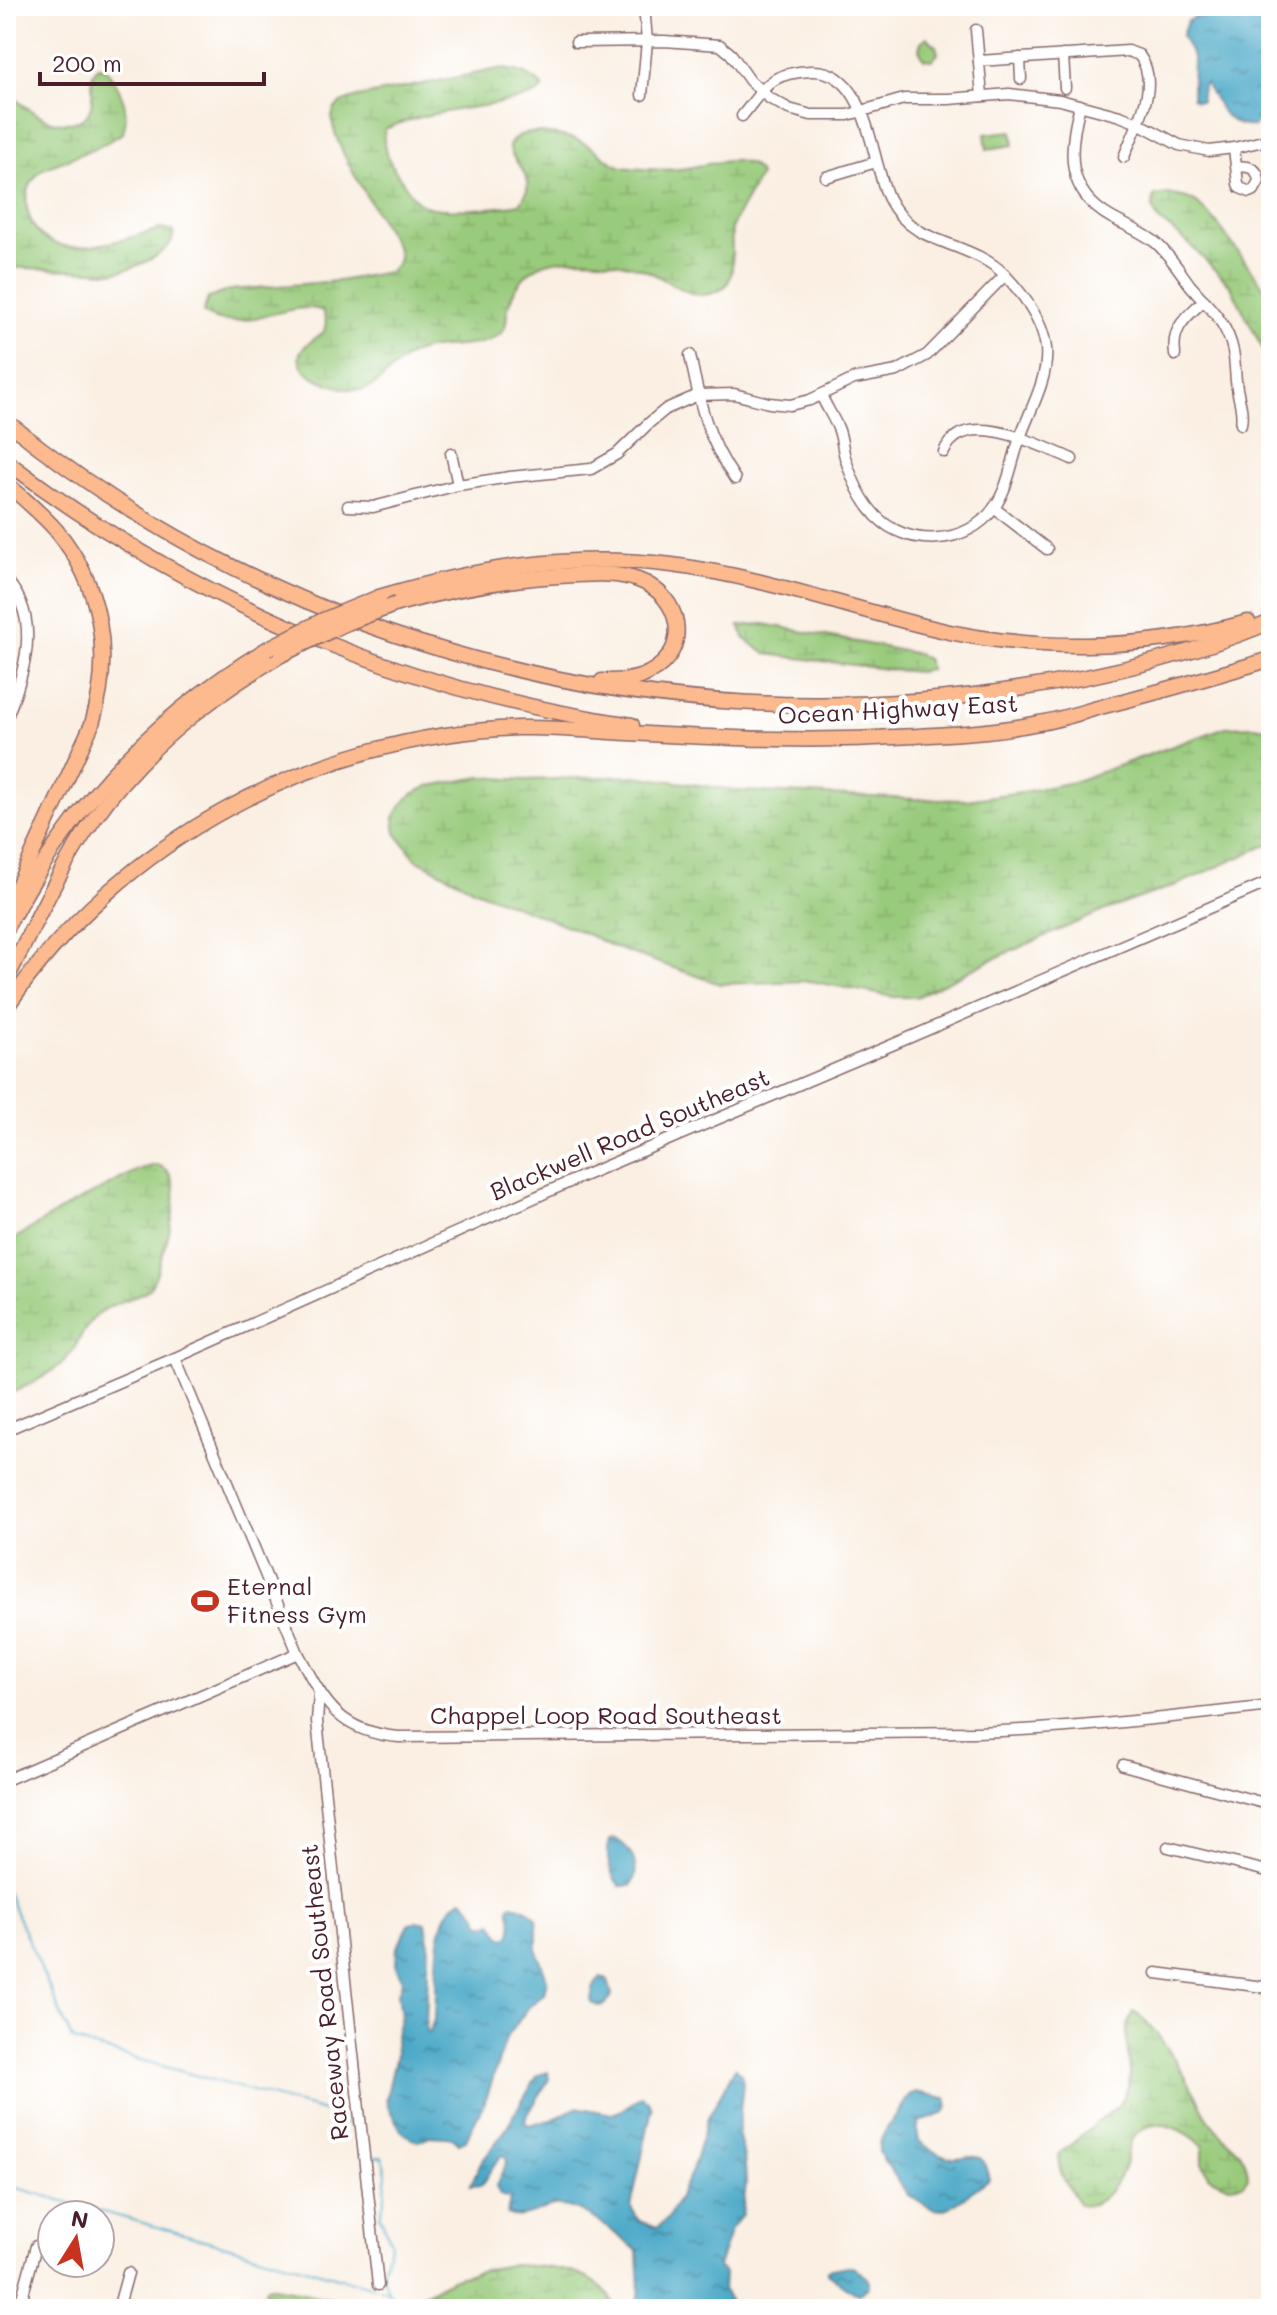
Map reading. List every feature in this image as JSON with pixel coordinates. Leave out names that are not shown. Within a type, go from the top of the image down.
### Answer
[{"type":"highway","points":[[6,421],[113,499],[220,561],[311,603],[473,660],[635,693],[733,703],[811,706],[974,696],[1098,675],[1205,645],[1271,622]]},
{"type":"highway","points":[[6,461],[160,564],[241,606],[348,652],[451,686],[577,716],[669,730],[760,739]]},
{"type":"highway","points":[[6,483],[55,529],[80,566],[98,613],[103,659],[100,694],[85,742],[6,912]]},
{"type":"highway","points":[[6,928],[62,836],[112,774],[185,706],[267,649],[323,620],[379,597],[430,582],[494,568],[594,561],[651,563],[726,574],[925,626],[1020,642],[1087,644],[1143,641],[1202,632],[1271,615]]},
{"type":"highway","points":[[6,980],[78,843],[120,785],[155,747],[196,712],[281,655],[342,625],[397,604],[497,582],[555,575],[627,576],[647,583],[665,596],[674,613],[677,632],[671,652],[658,668],[639,678],[613,681],[529,673]]},
{"type":"highway","name":"Ocean Highway East","points":[[760,739],[873,738],[1039,724],[1271,659]]},
{"type":"highway","points":[[6,1008],[70,930],[141,865],[235,804],[315,769],[391,745],[493,730],[582,729],[760,739]]},
{"type":"street","points":[[642,95],[647,41],[644,6]]},
{"type":"street","points":[[976,30],[982,96]]},
{"type":"street","points":[[576,42],[647,41],[720,45],[762,92],[779,104],[811,115],[836,117],[904,99],[1009,94],[1080,105],[1138,123],[1179,145],[1209,151],[1271,139]]},
{"type":"street","points":[[979,61],[1128,51],[1139,55],[1145,65],[1145,103],[1124,157]]},
{"type":"street","points":[[1063,55],[1065,88]]},
{"type":"street","points":[[1020,58],[1021,79]]},
{"type":"street","points":[[742,116],[771,82],[786,73],[824,71],[844,82],[853,93],[861,112],[895,210],[910,225],[928,236],[981,258],[1005,275],[1038,322],[1046,350],[1042,380],[1003,492],[994,508],[972,528],[952,536],[930,539],[907,535],[896,531],[877,516],[859,490],[847,463],[838,428],[821,395]]},
{"type":"street","points":[[1080,105],[1071,150],[1073,168],[1084,194],[1099,210],[1138,231],[1164,251],[1222,323],[1232,346],[1242,410],[1241,424]]},
{"type":"street","points":[[1234,148],[1236,167]]},
{"type":"street","points":[[826,177],[876,162]]},
{"type":"street","points":[[348,506],[373,507],[458,485],[591,469],[617,454],[666,409],[698,395],[734,394],[780,405],[800,403],[846,381],[897,371],[917,362],[934,348],[1005,275]]},
{"type":"street","points":[[1175,355],[1176,331],[1204,300]]},
{"type":"street","points":[[690,355],[711,439],[735,479]]},
{"type":"street","points":[[944,452],[953,438],[968,431],[998,432],[1072,459]]},
{"type":"street","points":[[451,453],[458,485]]},
{"type":"street","points":[[994,508],[1047,549]]},
{"type":"street","points":[[6,580],[20,599],[28,637],[22,673],[6,719]]},
{"type":"street","name":"Blackwell Road Southeast","points":[[6,1430],[583,1176],[1271,881]]},
{"type":"street","name":"Chappel Loop Road Southeast","points":[[175,1358],[298,1653],[319,1694],[355,1726],[382,1736],[1032,1731],[1271,1706]]},
{"type":"street","points":[[6,1780],[298,1653]]},
{"type":"street","name":"Raceway Road Southeast","points":[[319,1694],[317,1721],[378,2285]]},
{"type":"street","points":[[1123,1765],[1271,1805]]},
{"type":"street","points":[[1168,1847],[1271,1872]]},
{"type":"street","points":[[1156,1973],[1271,1988]]},
{"type":"street","points":[[19,2309],[36,2246]]},
{"type":"street","points":[[118,2309],[128,2273]]},
{"type":"green space","points":[[927,37],[936,46],[938,54],[932,60],[924,59],[919,49]]},
{"type":"green space","points":[[99,67],[105,68],[123,98],[126,115],[123,133],[39,173],[32,181],[27,197],[27,208],[35,228],[47,240],[64,246],[104,244],[161,229],[173,231],[172,239],[161,253],[151,259],[113,272],[6,267],[6,92],[49,120],[58,123],[78,121],[89,111],[92,77]]},
{"type":"green space","points":[[498,69],[528,76],[543,87],[542,90],[519,100],[425,116],[385,129],[388,158],[421,204],[454,209],[520,204],[526,194],[527,179],[509,146],[523,134],[552,134],[582,142],[623,167],[668,170],[723,162],[745,163],[754,167],[760,175],[733,224],[732,271],[726,285],[720,290],[699,295],[652,273],[620,263],[581,259],[546,263],[520,282],[512,296],[505,327],[500,334],[480,343],[434,348],[412,354],[373,386],[357,390],[329,384],[302,367],[299,359],[301,351],[324,332],[326,322],[323,311],[296,309],[231,321],[216,320],[203,313],[208,298],[231,290],[339,281],[389,272],[399,258],[397,248],[346,159],[333,125],[335,109],[343,102],[358,97]]},
{"type":"green space","points":[[1012,131],[1014,145],[987,149],[985,134]]},
{"type":"green space","points":[[1168,194],[1197,203],[1217,223],[1271,297],[1271,365],[1230,285],[1187,242],[1158,219],[1153,209],[1154,196]]},
{"type":"green space","points":[[764,624],[918,654],[927,660],[930,669],[918,672],[894,670],[766,654],[745,639],[739,626]]},
{"type":"green space","points":[[1226,727],[1271,729],[1271,843],[1179,884],[1103,911],[916,997],[894,997],[810,981],[720,984],[616,948],[475,890],[416,859],[396,833],[394,818],[412,794],[429,786],[482,777],[524,780],[635,776],[741,791],[967,800],[1073,782]]},
{"type":"green space","points":[[156,1165],[166,1170],[172,1180],[174,1207],[168,1236],[151,1285],[141,1294],[99,1313],[88,1324],[66,1360],[42,1378],[6,1396],[6,1244],[59,1211],[140,1169]]},
{"type":"green space","points":[[1133,2012],[1156,2034],[1194,2091],[1210,2122],[1245,2161],[1248,2177],[1243,2184],[1229,2186],[1210,2177],[1203,2165],[1203,2146],[1185,2133],[1160,2125],[1147,2127],[1133,2138],[1121,2175],[1101,2200],[1080,2205],[1072,2193],[1062,2173],[1059,2154],[1119,2105],[1123,2098],[1130,2079],[1126,2036]]},
{"type":"green space","points":[[509,2265],[555,2269],[586,2277],[609,2295],[616,2309],[527,2309],[508,2302],[458,2302],[448,2309],[283,2309],[265,2293],[269,2286],[352,2302],[398,2303],[420,2296],[455,2278]]},
{"type":"water","points":[[1259,10],[1271,15],[1271,54],[1258,120],[1254,126],[1244,126],[1236,124],[1224,114],[1205,83],[1201,101],[1192,97],[1193,57],[1182,36],[1187,21],[1193,18]]},
{"type":"water","points":[[616,1839],[627,1848],[634,1860],[636,1872],[631,1886],[620,1886],[611,1870],[609,1846],[610,1840]]},
{"type":"water","points":[[463,1899],[481,1924],[493,1923],[505,1938],[511,1929],[511,1905],[526,1909],[537,1918],[537,1951],[547,1979],[544,1994],[529,2007],[507,2036],[487,2096],[466,2140],[459,2143],[454,2138],[430,2136],[418,2141],[401,2130],[386,2099],[401,2016],[398,1993],[402,1981],[396,1965],[397,1947],[409,1925],[416,1921],[426,1923],[429,1940],[426,2030],[429,2033],[435,2015],[440,1934],[452,1906]]},
{"type":"water","points":[[601,1977],[608,1980],[612,1995],[605,2005],[599,2006],[591,2003],[593,1988]]},
{"type":"water","points":[[735,2068],[743,2082],[738,2132],[746,2184],[742,2215],[731,2229],[718,2267],[724,2273],[723,2289],[729,2299],[728,2309],[636,2309],[640,2291],[638,2251],[588,2215],[565,2206],[549,2207],[519,2216],[507,2214],[510,2198],[500,2195],[496,2186],[507,2162],[506,2156],[501,2156],[481,2185],[470,2186],[481,2162],[503,2133],[538,2075],[548,2072],[549,2079],[525,2121],[528,2125],[552,2120],[577,2107],[612,2114],[641,2096],[648,2100],[652,2108],[631,2207],[639,2221],[657,2228],[668,2218],[691,2173],[708,2118]]},
{"type":"water","points":[[916,2092],[946,2098],[948,2106],[943,2114],[919,2122],[919,2141],[951,2159],[980,2158],[989,2179],[943,2210],[933,2209],[908,2195],[879,2153],[886,2131],[909,2095]]},
{"type":"water","points":[[847,2266],[869,2279],[869,2287],[859,2294],[827,2273],[827,2270]]},
{"type":"waterway","points":[[6,1890],[72,2039],[331,2113],[355,2129]]},
{"type":"waterway","points":[[367,2150],[371,2157],[382,2157],[386,2173],[380,2216],[391,2242],[383,2270],[388,2290]]},
{"type":"waterway","points":[[6,2185],[374,2287]]},
{"type":"waterway","points":[[380,2288],[408,2301],[500,2301],[530,2309]]},
{"type":"place","name":"Eternal Fitness Gym","points":[[205,1601]]}]
